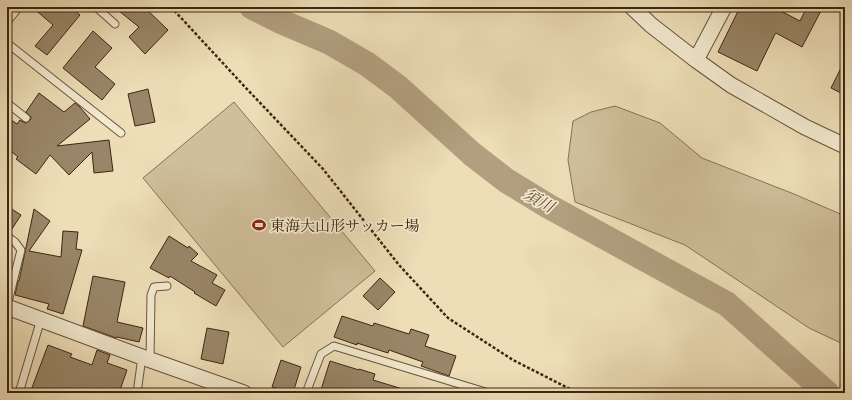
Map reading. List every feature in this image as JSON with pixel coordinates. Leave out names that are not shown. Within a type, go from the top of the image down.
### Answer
[{"type":"street","points":[[632,7],[651,25],[731,85],[805,127],[845,146]]},
{"type":"street","points":[[696,60],[724,7]]},
{"type":"street","points":[[7,306],[244,393]]},
{"type":"lane","points":[[7,22],[19,7]]},
{"type":"lane","points":[[96,7],[116,24]]},
{"type":"lane","points":[[7,43],[121,133]]},
{"type":"lane","points":[[7,103],[26,118]]},
{"type":"lane","points":[[7,236],[21,250],[7,306]]},
{"type":"lane","points":[[137,393],[146,358],[151,295],[154,286],[167,286]]},
{"type":"lane","points":[[19,393],[41,319]]},
{"type":"lane","points":[[306,393],[321,354],[334,346],[489,393]]},
{"type":"path","points":[[171,7],[323,169],[399,265],[448,318],[513,360],[570,389],[581,393]]},
{"type":"shaded area","name":"東海大山形サッカー場","points":[[234,102],[375,271],[283,347],[143,178]]},
{"type":"shaded area","points":[[615,106],[660,123],[702,158],[794,194],[845,216],[845,345],[809,328],[685,245],[575,202],[568,160],[573,121],[591,112]]},
{"type":"building","points":[[32,7],[71,7],[80,15],[47,55],[35,46],[53,25]]},
{"type":"building","points":[[114,7],[144,7],[168,30],[145,54],[129,37],[139,27]]},
{"type":"building","points":[[740,7],[773,7],[800,21],[807,7],[823,7],[802,47],[776,33],[757,71],[718,52]]},
{"type":"building","points":[[93,31],[112,48],[95,67],[115,84],[102,100],[63,68]]},
{"type":"building","points":[[845,60],[845,95],[831,88]]},
{"type":"building","points":[[148,89],[155,122],[135,126],[128,94]]},
{"type":"building","points":[[39,93],[64,112],[75,103],[90,119],[57,146],[109,140],[113,171],[94,173],[92,152],[69,175],[50,155],[36,174],[16,159],[18,157],[7,148],[7,117],[17,124],[20,120],[25,123],[28,122],[31,117],[26,112]]},
{"type":"building","points":[[7,206],[21,215],[10,232],[7,231]]},
{"type":"building","points":[[34,209],[50,221],[29,251],[61,257],[63,231],[78,232],[76,249],[82,250],[63,314],[47,309],[49,304],[15,295]]},
{"type":"building","points":[[169,236],[188,248],[189,246],[198,254],[191,261],[217,275],[212,283],[225,290],[216,306],[170,276],[169,278],[150,268]]},
{"type":"building","points":[[93,276],[125,282],[117,322],[143,328],[139,342],[116,338],[83,326]]},
{"type":"building","points":[[380,278],[395,292],[378,310],[363,296]]},
{"type":"building","points":[[342,316],[373,326],[374,323],[409,334],[411,329],[429,335],[425,346],[456,356],[449,376],[421,366],[423,362],[389,350],[388,353],[334,337]]},
{"type":"building","points":[[207,328],[229,332],[223,364],[201,359]]},
{"type":"building","points":[[48,345],[72,354],[70,357],[92,365],[97,350],[110,355],[107,363],[127,370],[119,393],[30,393]]},
{"type":"building","points":[[281,360],[301,367],[293,393],[272,387]]},
{"type":"building","points":[[330,361],[375,374],[373,380],[406,390],[406,393],[320,393]]},
{"type":"waterway","name":"須川","points":[[252,7],[282,22],[329,42],[367,64],[398,87],[472,154],[507,181],[548,206],[727,304],[827,393]]},
{"type":"place","name":"東海大山形サッカー場","points":[[259,225]]}]
